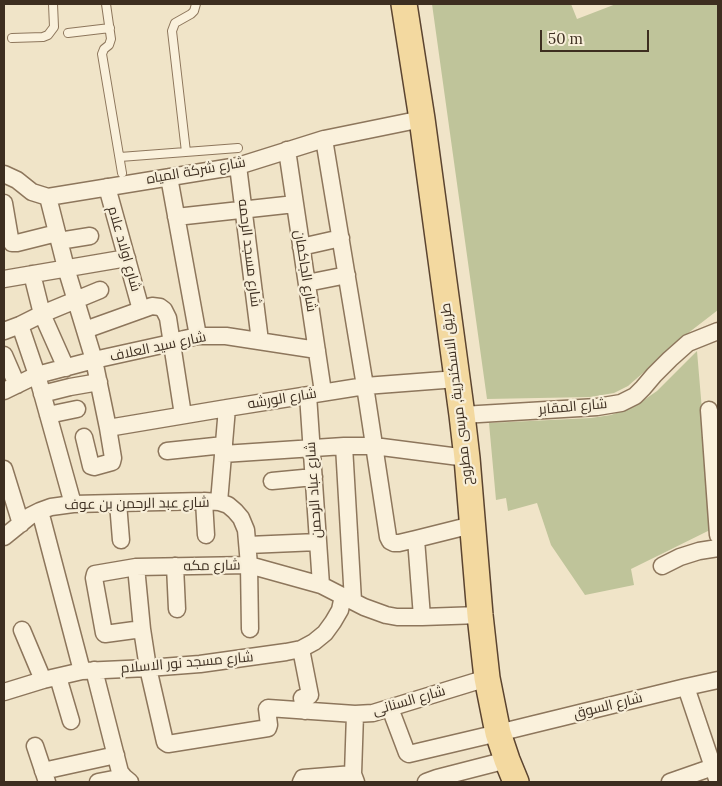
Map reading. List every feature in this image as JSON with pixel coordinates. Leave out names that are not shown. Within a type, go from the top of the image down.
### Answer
[{"type":"main road","name":"طريق الاسكندرية, مرسى مطروح","points":[[404,4],[422,119],[462,415],[487,678],[498,733],[512,771]]},
{"type":"street","name":"شارع شركة المياه","points":[[48,197],[238,166],[324,139],[422,119]]},
{"type":"street","points":[[324,139],[388,537],[394,543],[472,525]]},
{"type":"street","name":"شارع الجاكمان","points":[[287,150],[317,350],[315,394]]},
{"type":"street","name":"شارع مسجد الرحمه","points":[[238,166],[260,341]]},
{"type":"street","points":[[4,174],[17,180],[32,192],[48,197],[66,268],[94,360],[113,461],[94,467],[91,466],[84,437]]},
{"type":"street","points":[[169,177],[198,336]]},
{"type":"street","name":"شارع اولاد علام","points":[[107,187],[141,310]]},
{"type":"street","points":[[4,203],[12,243],[58,237],[90,236]]},
{"type":"street","points":[[176,217],[295,204]]},
{"type":"street","points":[[301,247],[341,238]]},
{"type":"street","points":[[4,279],[126,258]]},
{"type":"street","points":[[32,274],[42,314],[66,368]]},
{"type":"street","points":[[307,283],[347,275]]},
{"type":"street","points":[[4,331],[20,326],[42,314],[100,290]]},
{"type":"street","points":[[85,330],[152,306],[160,307],[164,310],[168,318],[183,415]]},
{"type":"street","points":[[20,326],[37,375],[73,504]]},
{"type":"street","name":"شارع المقابر","points":[[462,415],[597,407],[621,403],[635,396],[659,369],[688,343],[718,331]]},
{"type":"street","name":"شارع سيد العلاف","points":[[10,388],[37,375],[198,336],[226,336],[317,350]]},
{"type":"street","points":[[4,355],[10,388]]},
{"type":"street","name":"شارع الورشه","points":[[108,428],[365,386],[456,379]]},
{"type":"street","points":[[42,394],[99,382]]},
{"type":"street","name":"شارع عباد الرحمن","points":[[315,394],[311,448],[321,585]]},
{"type":"street","points":[[206,535],[223,449],[226,408]]},
{"type":"street","points":[[48,415],[77,409]]},
{"type":"street","points":[[709,410],[714,433],[718,535]]},
{"type":"street","points":[[344,446],[348,599]]},
{"type":"street","points":[[166,451],[374,446],[467,458]]},
{"type":"street","points":[[4,469],[7,490],[21,524]]},
{"type":"street","points":[[272,481],[314,477]]},
{"type":"street","points":[[212,502],[228,505],[236,510],[246,530],[249,565],[250,629]]},
{"type":"street","name":"شارع عبد الرحمن بن عوف","points":[[4,536],[30,516],[40,510],[51,507],[73,504],[212,502]]},
{"type":"street","points":[[118,503],[121,540]]},
{"type":"street","points":[[40,510],[120,772],[127,780]]},
{"type":"street","points":[[416,539],[422,617]]},
{"type":"street","points":[[248,545],[318,542]]},
{"type":"street","points":[[662,566],[680,557],[718,548]]},
{"type":"street","name":"شارع مكه","points":[[142,629],[104,634],[94,578],[97,573],[136,567],[249,565],[321,585],[386,615],[422,617],[480,615]]},
{"type":"street","points":[[175,566],[177,609]]},
{"type":"street","points":[[136,567],[148,668]]},
{"type":"street","name":"شارع مسجد نور الاسلام","points":[[4,692],[50,678],[88,671],[148,668],[232,660],[301,649],[325,633],[348,599]]},
{"type":"street","points":[[22,630],[50,678],[71,721]]},
{"type":"street","points":[[301,649],[310,695],[302,698],[305,711]]},
{"type":"street","name":"شارع السنانى","points":[[148,668],[166,742],[170,745],[268,728],[267,709],[269,708],[355,714],[373,712],[487,678]]},
{"type":"street","name":"شارع السوق","points":[[390,708],[408,754],[718,681]]},
{"type":"street","points":[[670,782],[716,775],[686,687]]},
{"type":"street","points":[[300,782],[302,778],[355,778],[355,714]]},
{"type":"street","points":[[35,746],[45,776],[116,755]]},
{"type":"street","points":[[426,782],[437,778],[512,771]]},
{"type":"street","points":[[98,782],[127,780]]},
{"type":"lane","points":[[12,38],[44,37],[48,35],[54,26],[53,4]]},
{"type":"lane","points":[[106,4],[111,39],[102,54],[122,173]]},
{"type":"lane","points":[[186,152],[172,31],[175,23],[194,11],[196,4]]},
{"type":"lane","points":[[68,32],[110,28]]},
{"type":"lane","points":[[120,157],[238,148]]},
{"type":"green space","points":[[432,4],[571,4],[577,19],[616,4],[718,4],[718,310],[670,347],[628,386],[614,393],[590,397],[487,399]]},
{"type":"green space","points":[[697,351],[712,529],[631,569],[634,585],[585,595],[551,545],[537,503],[508,511],[506,498],[496,500],[489,423],[591,418],[611,415],[630,408],[657,391]]}]
